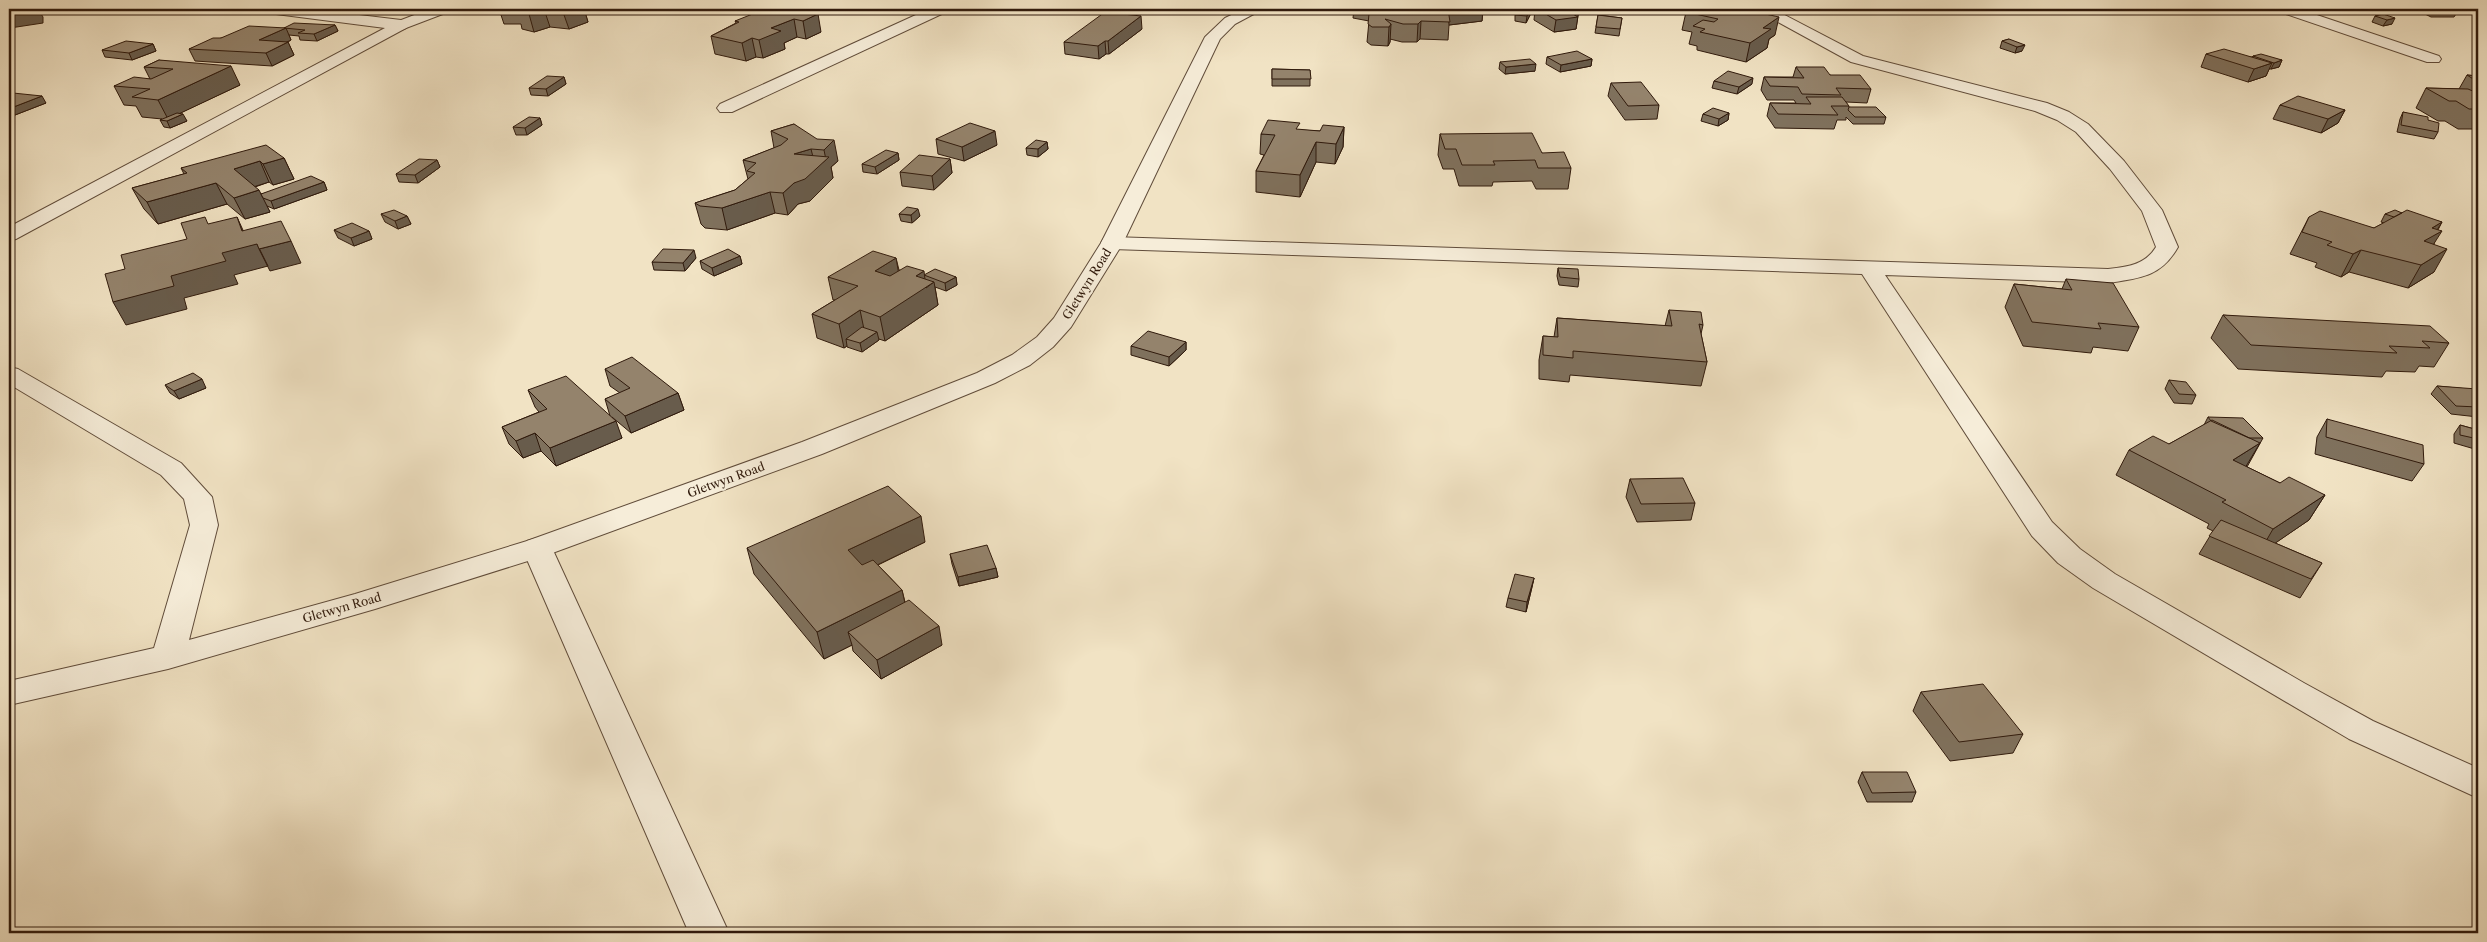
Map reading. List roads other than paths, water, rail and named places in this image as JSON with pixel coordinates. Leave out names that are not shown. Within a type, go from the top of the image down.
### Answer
[{"type":"street","points":[[276,9],[401,25]]},
{"type":"street","points":[[9,235],[401,25],[443,9]]},
{"type":"street","points":[[726,108],[941,9]]},
{"type":"street","name":"Gletwyn Road","points":[[9,693],[168,657],[364,602],[537,548],[812,448],[986,378],[1021,360],[1045,342],[1063,322],[1112,243],[1214,38],[1230,21],[1255,9]]},
{"type":"street","points":[[1112,243],[2108,276],[2150,267],[2161,260],[2167,247],[2152,210],[2117,165],[2082,128],[2063,116],[2018,101],[1858,60],[1762,9]]},
{"type":"street","points":[[2285,9],[2433,59]]},
{"type":"street","points":[[1868,267],[2042,529],[2069,556],[2104,581],[2292,692],[2361,730],[2478,784]]},
{"type":"street","points":[[9,374],[171,470],[198,497],[204,525],[168,657]]},
{"type":"street","points":[[537,548],[709,933]]}]
